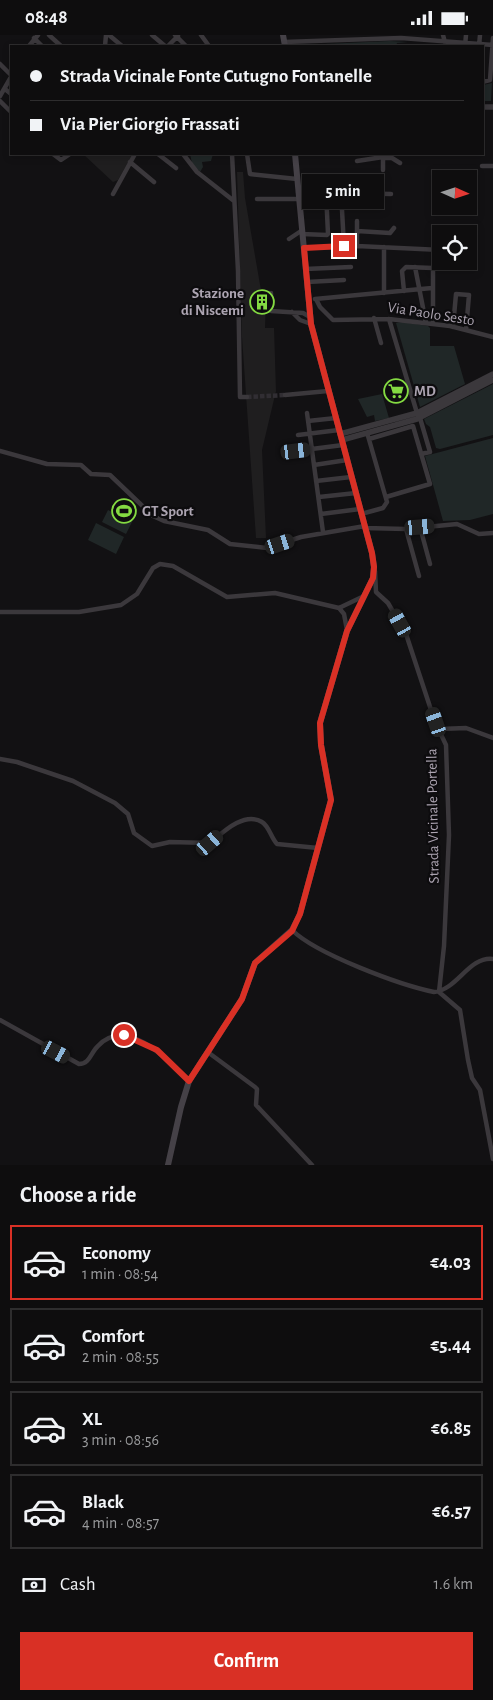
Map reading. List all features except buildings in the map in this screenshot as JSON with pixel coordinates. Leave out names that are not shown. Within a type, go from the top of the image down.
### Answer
[{"type":"main road","points":[[168,1165],[180,1107],[189,1081],[209,1053],[242,999],[255,963],[292,931],[300,914],[331,800],[321,745],[320,723],[347,631],[373,578],[374,567],[365,527],[310,318],[311,301],[306,282],[295,155]]},
{"type":"street","points":[[50,35],[60,45]]},
{"type":"street","points":[[108,35],[121,45]]},
{"type":"street","points":[[152,35],[164,45]]},
{"type":"street","points":[[465,44],[466,35]]},
{"type":"street","points":[[479,45],[480,35]]},
{"type":"street","points":[[284,41],[322,44],[352,38],[428,37],[443,38],[465,44],[493,45]]},
{"type":"street","points":[[484,82],[490,81],[493,38]]},
{"type":"street","points":[[0,64],[10,75]]},
{"type":"street","points":[[0,96],[10,78]]},
{"type":"street","points":[[5,89],[10,93]]},
{"type":"street","points":[[0,101],[10,111]]},
{"type":"street","points":[[54,155],[61,160],[68,155]]},
{"type":"street","points":[[113,194],[134,155]]},
{"type":"street","points":[[159,155],[176,168]]},
{"type":"street","points":[[232,155],[240,397],[247,397]]},
{"type":"street","points":[[247,155],[249,172],[253,175],[297,179]]},
{"type":"street","points":[[188,156],[197,172],[234,201]]},
{"type":"street","points":[[382,170],[383,156]]},
{"type":"street","points":[[357,161],[383,156],[392,158],[400,163]]},
{"type":"street","points":[[130,162],[154,182]]},
{"type":"street","points":[[482,166],[493,166]]},
{"type":"street","points":[[289,239],[302,232],[328,234],[326,192]]},
{"type":"street","points":[[257,199],[326,192],[391,194]]},
{"type":"street","points":[[341,192],[344,246]]},
{"type":"street","points":[[357,221],[357,246]]},
{"type":"street","points":[[357,231],[390,233],[394,228]]},
{"type":"street","points":[[304,248],[357,246],[432,250]]},
{"type":"street","points":[[384,247],[384,293]]},
{"type":"street","points":[[306,269],[351,267]]},
{"type":"street","points":[[404,291],[402,271],[406,267],[433,268],[434,324]]},
{"type":"street","points":[[415,267],[426,323]]},
{"type":"street","points":[[306,282],[344,280]]},
{"type":"street","points":[[271,293],[271,311],[292,312],[302,310],[311,301],[432,288]]},
{"type":"street","points":[[453,327],[456,294],[470,295],[466,330]]},
{"type":"street","name":"Via Paolo Sesto","points":[[311,301],[333,320],[390,319],[453,327],[493,337]]},
{"type":"street","points":[[292,312],[297,317],[310,318]]},
{"type":"street","points":[[292,312],[310,318]]},
{"type":"street","points":[[297,317],[310,318]]},
{"type":"street","points":[[374,319],[381,343]]},
{"type":"street","points":[[390,319],[430,452],[421,455]]},
{"type":"street","points":[[296,451],[312,449],[341,437],[418,415],[493,374]]},
{"type":"street","points":[[368,436],[493,380]]},
{"type":"street","points":[[286,395],[328,391]]},
{"type":"street","points":[[307,413],[323,532]]},
{"type":"street","points":[[308,421],[336,418]]},
{"type":"street","points":[[298,435],[310,433],[341,437],[368,436],[413,426],[430,484],[386,497]]},
{"type":"street","points":[[321,514],[361,512],[383,508],[387,502],[368,436]]},
{"type":"street","points":[[0,451],[47,464],[81,465],[90,474],[110,475],[153,516],[164,521],[208,530],[230,543],[267,547],[323,532],[365,527],[406,529],[457,524],[479,534],[493,533]]},
{"type":"street","points":[[314,465],[347,460]]},
{"type":"street","points":[[316,481],[351,477]]},
{"type":"street","points":[[319,497],[356,493]]},
{"type":"street","points":[[420,527],[430,564]]},
{"type":"street","points":[[406,529],[419,576]]},
{"type":"street","points":[[0,612],[79,612],[121,605],[137,594],[153,568],[160,564],[173,566],[227,597],[275,593],[339,608],[344,614],[347,631]]},
{"type":"street","name":"Strada Vicinale Portella","points":[[374,567],[377,579],[376,592],[388,603],[406,634],[446,745],[448,757],[449,835],[444,946],[439,992]]},
{"type":"street","points":[[339,608],[364,596]]},
{"type":"street","points":[[440,729],[466,728],[493,738]]},
{"type":"street","points":[[0,759],[17,762],[73,781],[116,803],[128,814],[134,833],[155,847],[170,842],[210,843],[230,826],[256,819],[264,822],[278,844],[318,848]]},
{"type":"street","points":[[292,931],[311,945],[371,971],[426,991],[439,992],[460,1010],[468,1060],[472,1078],[480,1090],[493,1159]]},
{"type":"street","points":[[439,992],[481,960],[493,959]]},
{"type":"street","points":[[0,1020],[79,1064],[87,1062],[101,1043],[111,1037],[124,1035],[157,1050],[189,1081]]},
{"type":"street","points":[[209,1053],[255,1087],[256,1105],[312,1165]]},
{"type":"shaded area","points":[[408,42],[397,43],[396,45],[324,44]]},
{"type":"shaded area","points":[[492,83],[491,101],[484,101],[484,85]]},
{"type":"shaded area","points":[[84,155],[132,155],[118,180],[113,182]]},
{"type":"shaded area","points":[[190,155],[213,155],[211,161],[202,162],[203,167],[200,172],[192,163]]},
{"type":"shaded area","points":[[237,172],[243,172],[245,198],[262,296],[266,296],[265,328],[274,328],[276,391],[262,450],[266,538],[256,538],[242,337]]},
{"type":"shaded area","points":[[403,322],[428,326],[430,328],[430,346],[454,346],[465,384],[420,407],[396,323]]},
{"type":"shaded area","points":[[493,384],[493,435],[440,449],[436,448],[430,427],[424,419]]},
{"type":"shaded area","points":[[382,394],[389,418],[375,421],[374,415],[367,417],[358,399]]},
{"type":"shaded area","points":[[493,438],[493,514],[470,520],[443,521],[425,456]]},
{"type":"shaded area","points":[[108,510],[132,522],[126,534],[102,522]]},
{"type":"shaded area","points":[[96,523],[124,537],[116,554],[88,540]]},
{"type":"tunnel","points":[[247,397],[285,395]]},
{"type":"place","name":"Stazione di Niscemi","points":[[262,302]]},
{"type":"place","name":"MD","points":[[396,391]]},
{"type":"place","name":"GT Sport","points":[[124,511]]},
{"type":"route","points":[[124,1035],[144,1042],[157,1050],[189,1081],[209,1053],[242,999],[246,991],[250,972],[255,963],[292,931],[300,914],[331,800],[330,786],[321,745],[320,723],[347,631],[374,574],[372,553],[311,324],[306,282],[304,248],[344,246]]}]
